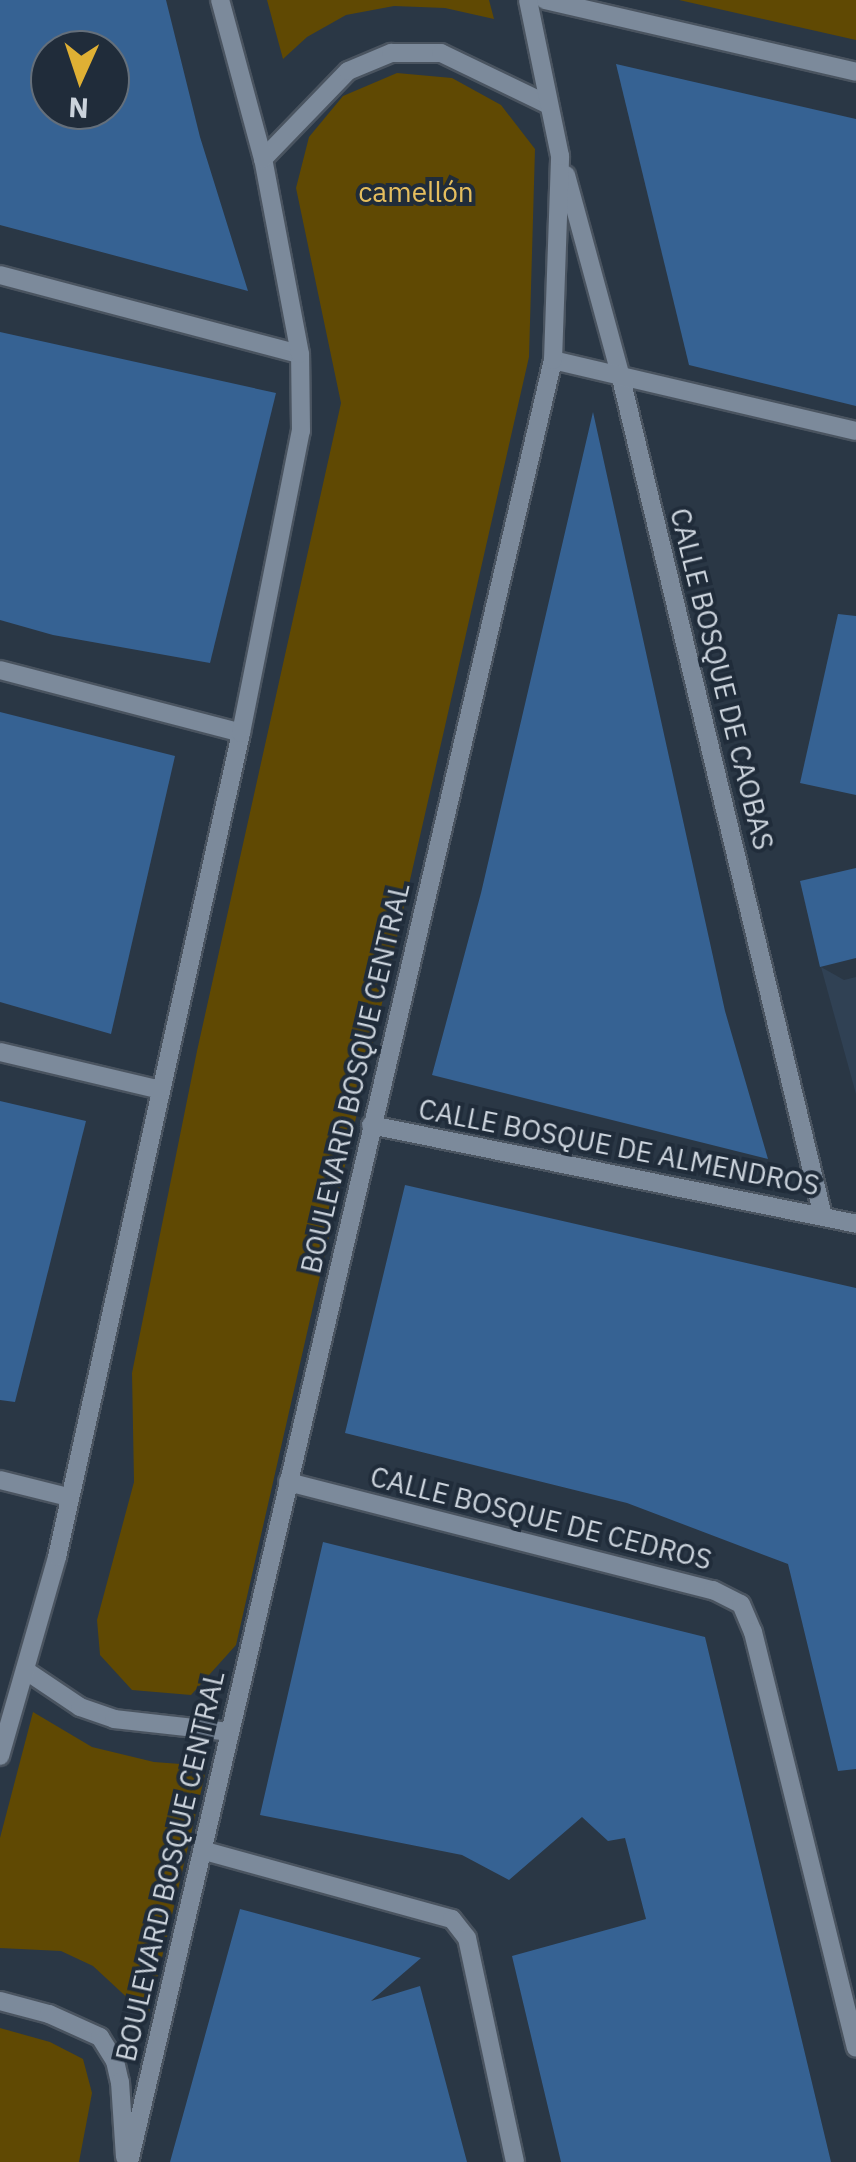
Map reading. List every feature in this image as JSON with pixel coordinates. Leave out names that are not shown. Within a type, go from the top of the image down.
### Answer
[{"type":"street","points":[[0,1756],[68,1497],[161,1090],[241,733],[301,430],[300,354],[263,159],[220,0]]},
{"type":"street","name":"BOULEVARD BOSQUE CENTRAL","points":[[127,2162],[204,1851],[553,360],[560,156],[528,0]]},
{"type":"street","points":[[545,0],[856,72]]},
{"type":"street","points":[[263,159],[348,71],[391,54],[441,54],[549,105]]},
{"type":"street","name":"CALLE BOSQUE DE CAOBAS","points":[[560,156],[620,374],[822,1216]]},
{"type":"street","points":[[0,274],[300,354]]},
{"type":"street","points":[[553,360],[856,431]]},
{"type":"street","points":[[0,670],[241,733]]},
{"type":"street","points":[[0,1052],[161,1090]]},
{"type":"street","name":"CALLE BOSQUE DE ALMENDROS","points":[[371,1125],[856,1224]]},
{"type":"street","points":[[0,1480],[68,1497]]},
{"type":"street","name":"CALLE BOSQUE DE CEDROS","points":[[288,1482],[713,1590],[741,1604],[753,1632],[856,2047]]},
{"type":"street","points":[[25,1670],[41,1685],[80,1708],[114,1719],[229,1732]]},
{"type":"street","points":[[204,1851],[452,1919],[467,1938],[515,2162]]},
{"type":"street","points":[[0,2001],[49,2014],[100,2037],[115,2061],[120,2082],[127,2162]]},
{"type":"shaded area","points":[[821,967],[844,980],[856,977],[856,1094]]},
{"type":"green space","points":[[267,0],[489,0],[494,19],[445,8],[394,6],[346,15],[307,37],[283,59]]},
{"type":"green space","points":[[679,0],[856,0],[856,40]]},
{"type":"green space","name":"camellón","points":[[397,73],[452,78],[501,105],[535,149],[529,357],[236,1645],[191,1695],[132,1690],[100,1655],[97,1620],[134,1482],[132,1373],[197,1051],[341,403],[296,188],[309,137],[343,96]]},
{"type":"green space","points":[[33,1712],[92,1747],[154,1762],[207,1766],[148,2017],[93,1966],[61,1951],[0,1948],[0,1838]]},
{"type":"green space","points":[[0,2028],[50,2042],[83,2059],[92,2093],[79,2162],[0,2162]]},
{"type":"building","points":[[0,0],[166,0],[200,137],[248,291],[0,225]]},
{"type":"building","points":[[616,64],[856,119],[856,406],[689,365]]},
{"type":"building","points":[[0,332],[276,393],[210,663],[53,635],[0,620]]},
{"type":"building","points":[[593,412],[725,1011],[768,1159],[432,1075],[481,893]]},
{"type":"building","points":[[838,614],[856,616],[856,795],[800,783]]},
{"type":"building","points":[[0,712],[175,756],[111,1034],[0,1002]]},
{"type":"building","points":[[856,868],[856,958],[820,967],[800,881]]},
{"type":"building","points":[[0,1101],[86,1121],[15,1402],[0,1400]]},
{"type":"building","points":[[405,1185],[856,1288],[856,1769],[838,1771],[788,1564],[627,1503],[345,1433]]},
{"type":"building","points":[[323,1542],[705,1637],[831,2162],[561,2162],[512,1956],[646,1919],[625,1838],[608,1841],[582,1817],[509,1880],[462,1855],[260,1815]]},
{"type":"building","points":[[240,1909],[421,1958],[371,2001],[420,1986],[467,2162],[170,2162]]}]
